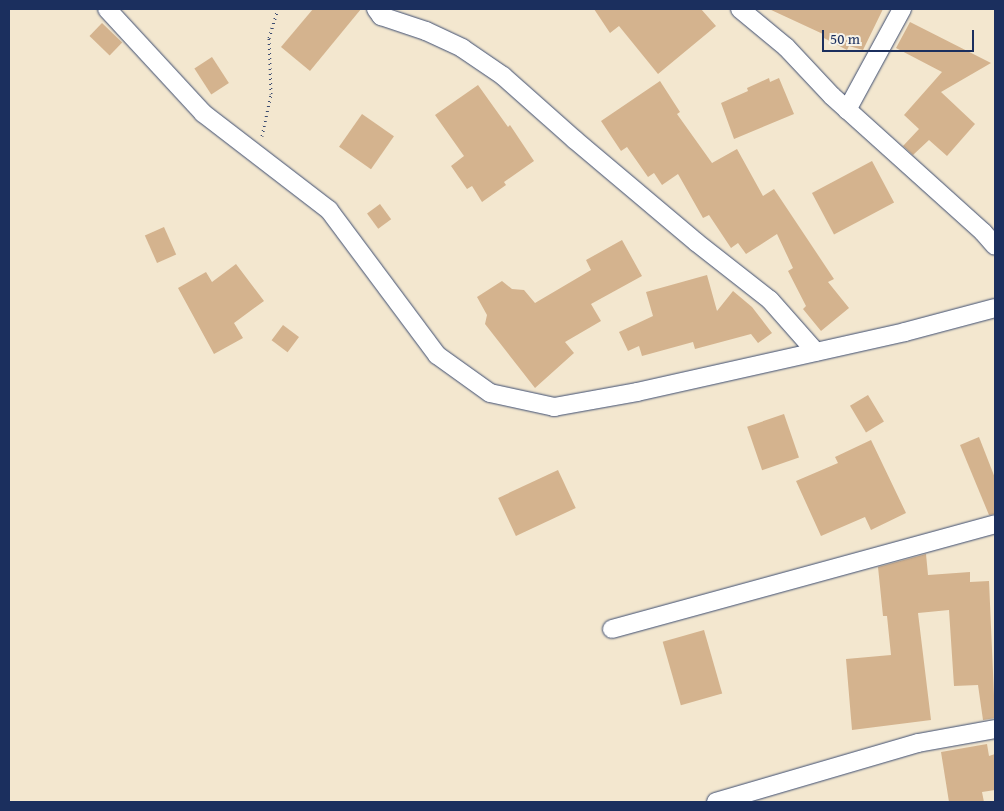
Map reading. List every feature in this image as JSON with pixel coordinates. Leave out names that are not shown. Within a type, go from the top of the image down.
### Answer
[{"type":"street","points":[[106,9],[203,114],[329,210],[437,355],[490,393],[554,407],[637,392],[816,352],[905,332],[995,308]]},
{"type":"street","points":[[376,9],[381,16],[426,31],[462,48],[504,76],[688,236],[770,300],[816,352]]},
{"type":"street","points":[[740,9],[786,47],[847,110],[983,232],[995,246]]},
{"type":"street","points":[[847,110],[902,9]]},
{"type":"street","points":[[612,629],[995,524]]},
{"type":"street","points":[[716,802],[918,743],[995,729]]},
{"type":"path","points":[[258,156],[271,94],[270,38],[278,9]]},
{"type":"building","points":[[313,9],[361,9],[310,71],[281,47]]},
{"type":"building","points":[[594,9],[701,9],[716,26],[658,74],[619,26],[610,33]]},
{"type":"building","points":[[769,9],[883,9],[863,50],[849,46],[847,50],[822,37],[823,34]]},
{"type":"building","points":[[910,22],[991,63],[941,92],[975,124],[947,156],[929,140],[913,155],[903,146],[919,129],[904,115],[942,72],[896,48]]},
{"type":"building","points":[[102,23],[122,42],[110,55],[89,36]]},
{"type":"building","points":[[212,57],[229,83],[211,94],[194,68]]},
{"type":"building","points":[[769,78],[770,82],[779,78],[794,114],[734,139],[721,103],[748,91],[747,88]]},
{"type":"building","points":[[660,81],[680,112],[677,114],[712,163],[737,149],[763,196],[774,189],[834,279],[828,282],[849,308],[821,331],[803,309],[806,306],[788,271],[793,268],[777,234],[746,254],[738,243],[731,248],[709,215],[703,218],[678,174],[662,185],[654,173],[648,177],[627,147],[621,151],[601,121]]},
{"type":"building","points":[[478,85],[508,127],[510,125],[534,161],[504,182],[506,185],[482,202],[472,186],[467,189],[451,166],[464,156],[435,115]]},
{"type":"building","points":[[362,114],[394,136],[371,169],[339,147]]},
{"type":"building","points":[[872,161],[894,202],[834,234],[812,193]]},
{"type":"building","points":[[380,204],[391,219],[378,229],[367,213]]},
{"type":"building","points":[[164,227],[176,254],[157,263],[145,236]]},
{"type":"building","points":[[622,240],[642,276],[591,304],[601,321],[565,342],[574,353],[535,388],[485,324],[487,315],[477,297],[502,281],[512,289],[524,290],[535,303],[591,270],[586,260]]},
{"type":"building","points":[[236,264],[264,301],[234,323],[243,338],[214,354],[178,288],[206,272],[212,282]]},
{"type":"building","points":[[707,275],[717,311],[733,291],[752,307],[772,333],[758,343],[751,334],[695,349],[693,342],[642,356],[639,346],[628,351],[619,332],[653,316],[646,292]]},
{"type":"building","points":[[283,325],[299,337],[288,352],[272,340]]},
{"type":"building","points":[[868,395],[884,422],[866,432],[850,406]]},
{"type":"building","points":[[784,414],[799,457],[762,470],[747,427]]},
{"type":"building","points":[[979,437],[995,478],[995,514],[989,515],[960,445]]},
{"type":"building","points":[[871,440],[906,513],[871,530],[865,517],[821,536],[796,481],[838,463],[835,457]]},
{"type":"building","points":[[558,470],[576,508],[516,536],[498,498]]},
{"type":"building","points":[[926,554],[928,575],[970,572],[970,582],[989,581],[995,718],[983,720],[978,685],[954,686],[949,610],[918,613],[931,720],[852,730],[846,659],[891,655],[887,616],[883,616],[878,567]]},
{"type":"building","points":[[704,630],[722,693],[681,705],[663,642]]},
{"type":"building","points":[[987,744],[989,756],[995,754],[995,790],[982,792],[984,802],[949,802],[941,752]]}]
